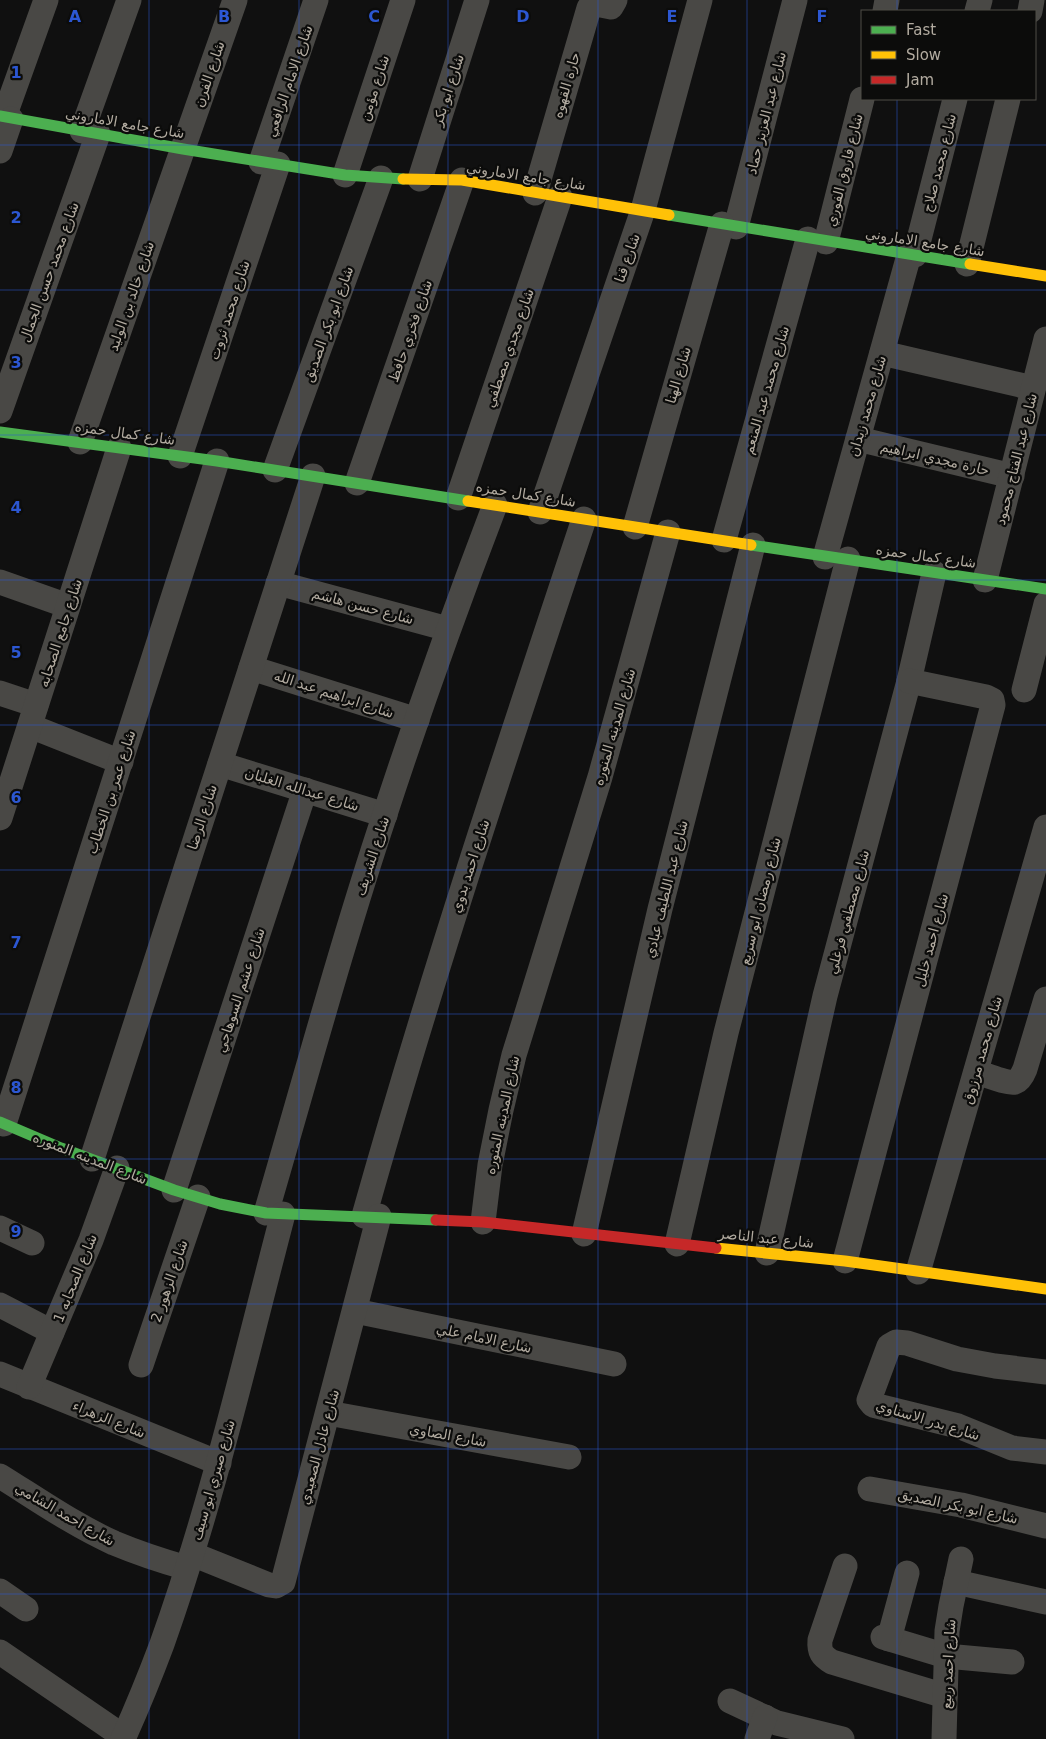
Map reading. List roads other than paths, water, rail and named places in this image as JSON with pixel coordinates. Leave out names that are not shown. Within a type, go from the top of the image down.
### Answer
[{"type":"street","points":[[0,151],[5,117],[46,0]]},
{"type":"street","name":"شارع محمد حسن الجمال","points":[[0,410],[90,132],[129,0]]},
{"type":"street","name":"شارع الفرن","points":[[183,149],[235,0]]},
{"type":"street","name":"شارع الامام الرافعي","points":[[269,163],[316,0]]},
{"type":"street","name":"شارع مؤمن","points":[[345,175],[403,0]]},
{"type":"street","name":"شارع ابو بكر","points":[[420,179],[477,0]]},
{"type":"street","name":"حارة القهوه","points":[[535,193],[589,8],[596,4],[611,7],[614,0]]},
{"type":"street","name":"شارع قنا","points":[[540,512],[643,210],[700,0]]},
{"type":"street","name":"شارع عبد العزيز حماد","points":[[729,225],[795,0]]},
{"type":"street","name":"شارع فاروق الفوري","points":[[817,240],[862,100]]},
{"type":"street","name":"شارع محمد صلاح","points":[[912,255],[955,100]]},
{"type":"street","points":[[967,264],[1008,100]]},
{"type":"street","name":"شارع جامع الاماروني","points":[[5,117],[183,149],[345,175],[462,180],[817,240],[1046,276]]},
{"type":"street","name":"شارع خالد بن الوليد","points":[[80,442],[183,149]]},
{"type":"street","name":"شارع محمد ثروت","points":[[180,456],[269,163]]},
{"type":"street","name":"شارع ابو بكر الصديق","points":[[275,470],[381,178]]},
{"type":"street","name":"شارع فخري حافظ","points":[[357,483],[462,180]]},
{"type":"street","name":"شارع مجدي مصطفي","points":[[458,498],[560,197]]},
{"type":"street","name":"شارع الهنا","points":[[635,527],[729,225]]},
{"type":"street","name":"شارع محمد عبد المنعم","points":[[724,540],[817,240]]},
{"type":"street","name":"شارع محمد زيدان","points":[[836,558],[858,439],[912,255]]},
{"type":"street","name":"شارع عبد الفتاح محمود","points":[[985,580],[1046,339]]},
{"type":"street","points":[[882,353],[1033,388]]},
{"type":"street","name":"شارع كمال حمزه","points":[[0,432],[217,460],[635,527],[1046,589]]},
{"type":"street","name":"حارة مجدي ابراهيم","points":[[858,439],[1012,476]]},
{"type":"street","name":"شارع جامع الصحابه","points":[[1,811],[119,448]]},
{"type":"street","name":"شارع عمر بن الخطاب","points":[[2,1123],[121,762],[217,460]]},
{"type":"street","name":"شارع الرضا","points":[[92,1159],[313,476]]},
{"type":"street","name":"شارع الشريف","points":[[274,1214],[347,935],[385,815],[448,629],[495,505]]},
{"type":"street","name":"شارع احمد بدوي","points":[[372,1216],[400,1091],[475,849],[584,519]]},
{"type":"street","name":"شارع المدينه المنوره","points":[[2,1123],[174,1190],[220,1204],[274,1214],[372,1216],[483,1222],[500,1110],[514,1055],[600,777],[668,532]]},
{"type":"street","name":"شارع عبد اللطيف عبادي","points":[[584,1234],[660,910],[754,545]]},
{"type":"street","name":"شارع رمضان ابو سريع","points":[[677,1244],[836,558]]},
{"type":"street","name":"شارع مصطفي فرغلي","points":[[767,1253],[825,996],[909,681],[934,572]]},
{"type":"street","points":[[0,582],[68,606]]},
{"type":"street","name":"شارع حسن هاشم","points":[[278,583],[448,629]]},
{"type":"street","points":[[1024,690],[1046,604]]},
{"type":"street","name":"شارع ابراهيم عبد الله","points":[[251,668],[417,720]]},
{"type":"street","name":"شارع احمد خليل","points":[[845,1261],[993,705],[992,700],[986,697],[909,681]]},
{"type":"street","points":[[0,692],[33,716],[121,762]]},
{"type":"street","name":"شارع عبدالله الغلبان","points":[[220,764],[385,815]]},
{"type":"street","name":"شارع عشم السوهاجي","points":[[174,1190],[305,790]]},
{"type":"street","name":"شارع محمد مرزوق","points":[[918,1272],[1046,827]]},
{"type":"street","points":[[976,1072],[1008,1082],[1016,1082],[1022,1076],[1046,999]]},
{"type":"street","name":"شارع الصحابه 1","points":[[29,1387],[91,1240],[117,1168]]},
{"type":"street","name":"شارع الزهور 2","points":[[141,1365],[198,1197]]},
{"type":"street","name":"شارع صبري ابو سيف","points":[[124,1738],[161,1646],[190,1561],[219,1463],[274,1214]]},
{"type":"street","name":"شارع عادل الصعيدي","points":[[190,1561],[268,1585],[276,1586],[283,1582],[354,1311],[372,1216]]},
{"type":"street","name":"شارع عبد الناصر","points":[[483,1222],[845,1261],[1046,1290]]},
{"type":"street","points":[[0,1228],[32,1243]]},
{"type":"street","points":[[0,1305],[52,1332]]},
{"type":"street","name":"شارع الامام علي","points":[[354,1311],[614,1364]]},
{"type":"street","name":"شارع بدر الاسناوي","points":[[1046,1372],[957,1359],[896,1342],[889,1346],[870,1398],[870,1403],[873,1405],[958,1426],[1012,1448],[1046,1452]]},
{"type":"street","name":"شارع الزهراء","points":[[0,1374],[219,1463]]},
{"type":"street","name":"شارع الصاوي","points":[[328,1413],[569,1457]]},
{"type":"street","name":"شارع احمد الشامي","points":[[0,1476],[79,1526],[114,1543],[150,1557],[190,1561]]},
{"type":"street","name":"شارع ابو بكر الصديق","points":[[870,1488],[961,1504],[1046,1526]]},
{"type":"street","points":[[845,1566],[820,1640],[819,1648],[823,1657],[832,1662],[946,1696]]},
{"type":"street","name":"شارع احمد ربيع","points":[[944,1739],[947,1631],[959,1571],[1046,1602]]},
{"type":"street","points":[[907,1573],[886,1638],[946,1656],[1012,1662]]},
{"type":"street","points":[[0,1591],[26,1609]]},
{"type":"street","points":[[0,1652],[124,1738]]},
{"type":"street","points":[[730,1701],[761,1728],[777,1723],[842,1739]]}]
